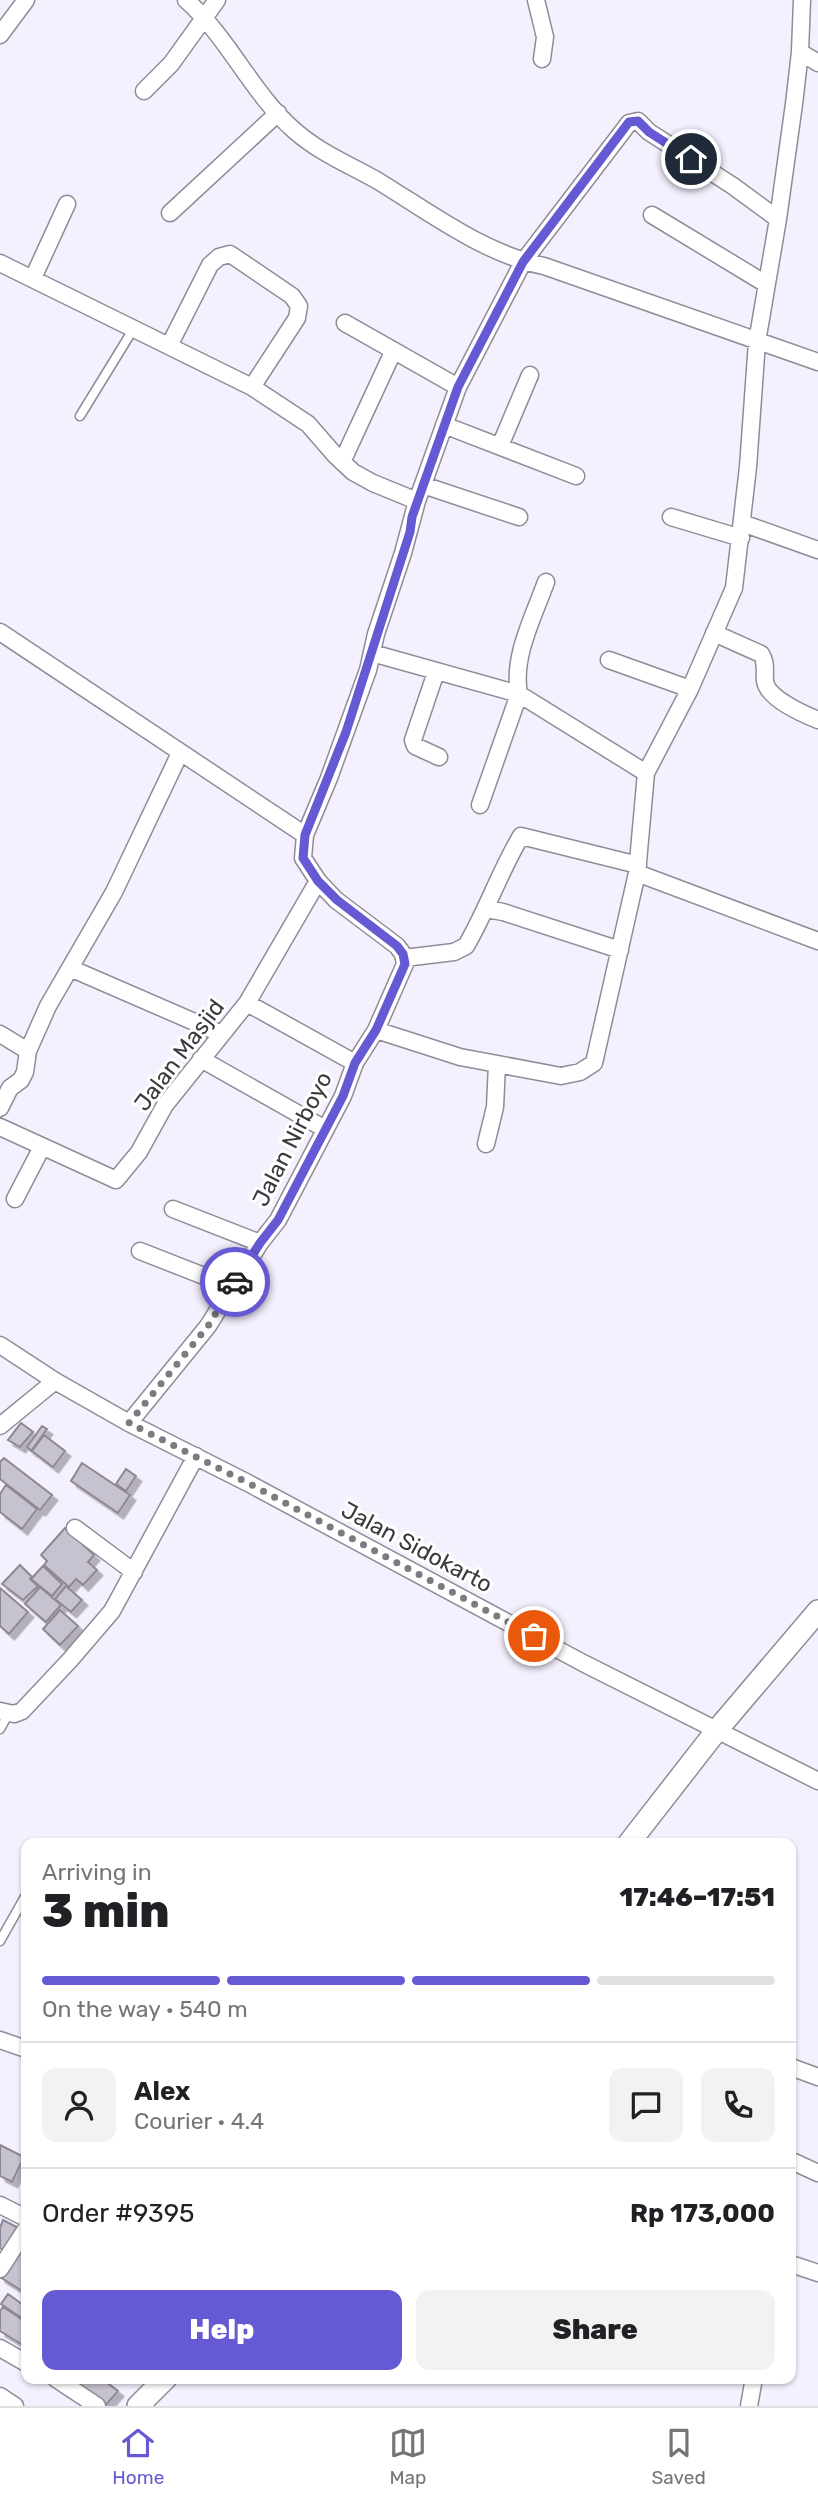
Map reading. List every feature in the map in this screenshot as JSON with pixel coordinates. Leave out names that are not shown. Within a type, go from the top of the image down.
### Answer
[{"type":"main road","points":[[633,1838],[717,1730],[818,1611]]},
{"type":"main road","points":[[138,2406],[160,2384]]},
{"type":"street","points":[[0,35],[26,0]]},
{"type":"street","points":[[186,0],[205,17],[278,113],[295,131],[337,160],[374,179],[452,228],[523,262],[544,266],[818,362]]},
{"type":"street","points":[[144,91],[171,64],[216,0]]},
{"type":"street","points":[[536,0],[545,37],[542,59]]},
{"type":"street","points":[[376,1030],[460,1057],[561,1076],[580,1072],[594,1063],[638,869],[646,773],[690,689],[733,588],[741,530],[757,342],[778,219],[800,52],[802,0]]},
{"type":"street","points":[[800,52],[818,63]]},
{"type":"street","points":[[170,213],[278,113]]},
{"type":"street","points":[[778,219],[733,186],[649,132],[638,121],[633,121],[629,122],[523,262],[458,387],[417,501],[346,732],[305,835],[303,858],[318,881],[337,900],[397,946],[404,958],[453,952],[466,947],[486,909],[505,862],[518,842],[638,869],[818,940]]},
{"type":"street","points":[[33,278],[67,204]]},
{"type":"street","points":[[652,215],[766,284]]},
{"type":"street","points":[[169,346],[210,265],[219,257],[230,254],[292,296],[299,306],[297,318],[252,387]]},
{"type":"street","points":[[0,263],[252,387],[308,424],[353,472],[417,501]]},
{"type":"street","points":[[345,323],[458,387]]},
{"type":"street","points":[[342,462],[393,352]]},
{"type":"street","points":[[500,446],[530,375]]},
{"type":"street","points":[[444,425],[576,476]]},
{"type":"street","points":[[423,485],[519,517]]},
{"type":"street","points":[[671,517],[741,530],[818,550]]},
{"type":"street","points":[[480,805],[519,694],[519,660],[546,582]]},
{"type":"street","points":[[0,632],[305,835]]},
{"type":"street","points":[[714,633],[761,654],[764,659],[766,687],[794,709],[818,720]]},
{"type":"street","points":[[372,653],[519,694],[646,773]]},
{"type":"street","points":[[609,660],[690,689]]},
{"type":"street","points":[[436,672],[413,740],[415,746],[439,757]]},
{"type":"street","points":[[0,1108],[10,1088],[25,1072],[28,1051],[48,1006],[114,892],[180,753]]},
{"type":"street","name":"Jalan Masjid","points":[[0,1127],[116,1180],[139,1152],[165,1105],[247,1003],[318,881]]},
{"type":"street","points":[[486,909],[503,912],[620,950]]},
{"type":"street","name":"Jalan Nirboyo","points":[[129,1423],[208,1326],[260,1243],[278,1220],[343,1096],[355,1063],[376,1030],[405,964],[404,958]]},
{"type":"street","points":[[69,968],[222,1034]]},
{"type":"street","points":[[247,1003],[355,1063]]},
{"type":"street","points":[[0,1034],[28,1051]]},
{"type":"street","points":[[201,1059],[325,1129]]},
{"type":"street","points":[[485,1144],[495,1107],[497,1064]]},
{"type":"street","points":[[15,1199],[42,1147]]},
{"type":"street","points":[[173,1209],[260,1243]]},
{"type":"street","points":[[140,1251],[232,1287]]},
{"type":"street","name":"Jalan Sidokarto","points":[[0,1345],[55,1381],[129,1423],[462,1596],[583,1663],[818,1781]]},
{"type":"street","points":[[0,1426],[55,1381]]},
{"type":"street","points":[[5,1712],[22,1711],[112,1611],[196,1456]]},
{"type":"street","points":[[75,1528],[134,1572]]},
{"type":"street","points":[[0,2040],[21,2047]]},
{"type":"street","points":[[796,2069],[818,2077]]},
{"type":"street","points":[[796,2163],[818,2173]]},
{"type":"street","points":[[0,2205],[21,2216]]},
{"type":"street","points":[[0,2269],[21,2237]]},
{"type":"street","points":[[796,2266],[818,2273]]},
{"type":"street","points":[[0,2348],[21,2360]]},
{"type":"street","points":[[64,2384],[97,2406]]},
{"type":"street","points":[[749,2406],[753,2384]]},
{"type":"street","points":[[0,2396],[15,2406]]},
{"type":"lane","points":[[80,416],[134,328]]},
{"type":"lane","points":[[0,1729],[5,1712]]},
{"type":"lane","points":[[0,1941],[21,1904]]},
{"type":"building","points":[[21,1423],[33,1432],[20,1447],[8,1440]]},
{"type":"building","points":[[42,1426],[47,1429],[31,1451],[27,1447]]},
{"type":"building","points":[[44,1435],[65,1451],[53,1467],[32,1451]]},
{"type":"building","points":[[4,1458],[52,1495],[40,1510],[0,1479],[0,1462]]},
{"type":"building","points":[[82,1463],[130,1495],[118,1513],[71,1481]]},
{"type":"building","points":[[126,1469],[136,1476],[126,1491],[116,1484]]},
{"type":"building","points":[[6,1485],[37,1509],[22,1529],[0,1512],[0,1494]]},
{"type":"building","points":[[65,1528],[94,1555],[88,1562],[97,1570],[83,1585],[76,1579],[69,1587],[44,1565],[47,1561],[41,1555]]},
{"type":"building","points":[[20,1565],[38,1586],[23,1600],[2,1584]]},
{"type":"building","points":[[43,1566],[62,1584],[52,1596],[31,1579]]},
{"type":"building","points":[[66,1586],[82,1600],[71,1612],[55,1599]]},
{"type":"building","points":[[40,1587],[61,1605],[46,1622],[25,1604]]},
{"type":"building","points":[[0,1588],[28,1612],[9,1634],[0,1626]]},
{"type":"building","points":[[60,1610],[78,1626],[60,1645],[43,1629]]},
{"type":"building","points":[[0,2145],[21,2156],[21,2163],[12,2182],[0,2176]]},
{"type":"building","points":[[3,2220],[21,2229],[9,2253],[0,2248],[0,2228]]},
{"type":"building","points":[[21,2244],[21,2290],[0,2277]]},
{"type":"building","points":[[8,2294],[21,2303],[21,2318],[1,2304]]},
{"type":"building","points":[[3,2307],[21,2319],[21,2344],[0,2331],[0,2311]]},
{"type":"building","points":[[72,2384],[109,2384],[118,2391],[105,2406]]},
{"type":"way so far","points":[[235,1282],[208,1326],[129,1423],[248,1483],[534,1636]]},
{"type":"route","points":[[235,1282],[278,1220],[343,1096],[355,1063],[376,1030],[405,964],[403,954],[397,946],[337,900],[318,881],[303,858],[305,835],[368,670],[376,634],[410,532],[412,517],[458,387],[523,262],[629,122],[638,121],[649,132],[691,159]]}]
